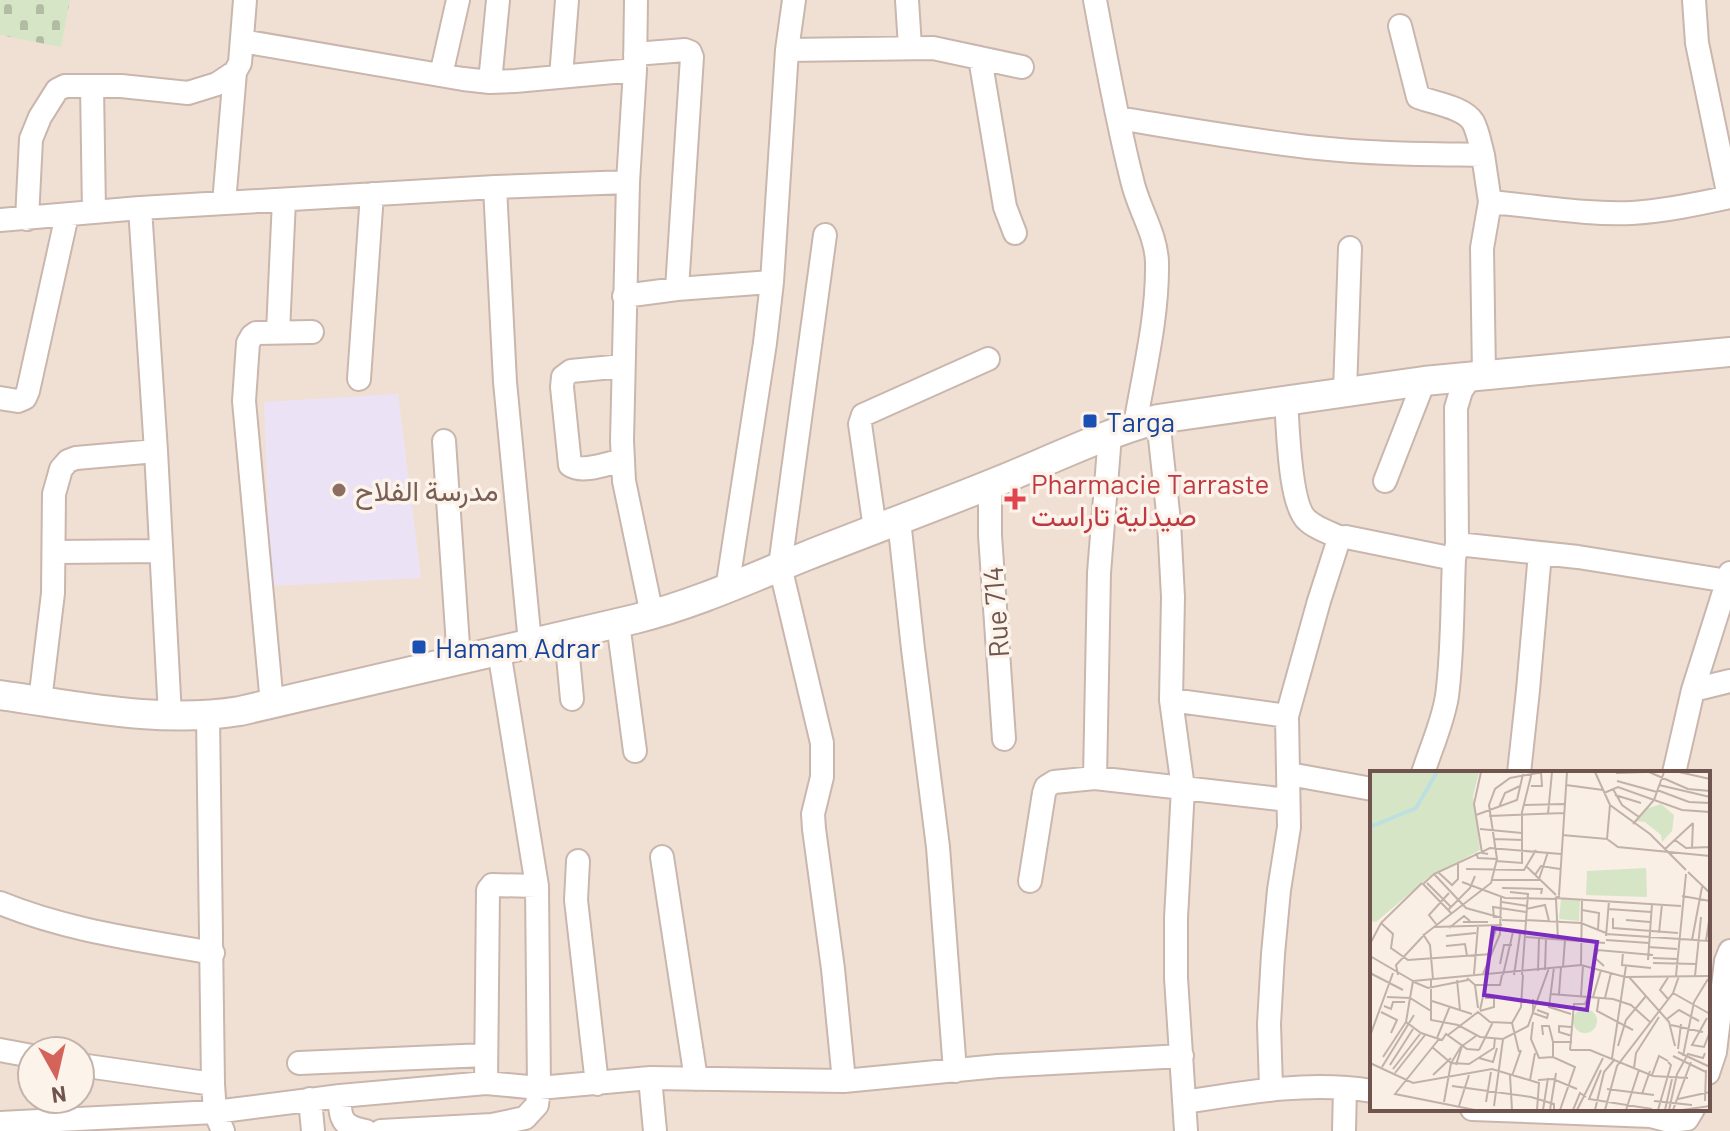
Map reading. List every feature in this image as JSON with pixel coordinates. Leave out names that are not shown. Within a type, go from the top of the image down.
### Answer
[{"type":"street","points":[[224,203],[235,72],[240,63],[245,0]]},
{"type":"street","points":[[441,75],[458,0]]},
{"type":"street","points":[[490,82],[498,0]]},
{"type":"street","points":[[561,77],[567,0]]},
{"type":"street","points":[[636,0],[624,296],[623,460],[624,481],[652,615]]},
{"type":"street","points":[[727,589],[772,282],[787,50],[794,0]]},
{"type":"street","points":[[907,0],[910,47]]},
{"type":"street","points":[[1095,0],[1134,191],[1153,237],[1157,262],[1152,323],[1134,427],[1099,573],[1095,778]]},
{"type":"street","points":[[1490,202],[1633,213],[1730,197],[1697,43],[1694,0]]},
{"type":"street","points":[[1400,26],[1418,97],[1441,103],[1468,116],[1475,124],[1490,202],[1482,248],[1477,375],[1461,391],[1456,408],[1455,551],[1447,696],[1424,771]]},
{"type":"street","points":[[242,41],[490,82],[561,77],[685,50],[690,52],[677,289]]},
{"type":"street","points":[[787,50],[933,48],[1022,67]]},
{"type":"street","points":[[980,58],[1006,214],[1015,233]]},
{"type":"street","points":[[27,219],[31,139],[57,90],[65,86],[121,86],[188,93],[217,84],[235,72]]},
{"type":"street","points":[[92,86],[94,212]]},
{"type":"street","points":[[1118,118],[1320,148],[1483,155]]},
{"type":"street","points":[[0,220],[140,208],[628,182]]},
{"type":"street","points":[[495,187],[505,382],[530,643]]},
{"type":"street","points":[[359,379],[372,194]]},
{"type":"street","points":[[278,332],[284,200]]},
{"type":"street","points":[[140,208],[170,716]]},
{"type":"street","points":[[0,398],[18,401],[25,398],[28,391],[67,215]]},
{"type":"street","points":[[825,235],[780,566],[822,743],[822,777],[813,814],[844,1081]]},
{"type":"street","points":[[1345,391],[1350,248]]},
{"type":"street","points":[[624,296],[772,282]]},
{"type":"street","points":[[272,704],[244,401],[247,354],[250,339],[261,332],[312,332]]},
{"type":"street","points":[[0,695],[170,716],[208,716],[272,704],[690,604],[1134,427],[1286,400],[1424,381],[1730,352]]},
{"type":"street","points":[[955,1071],[938,847],[913,649],[887,524],[860,424],[863,415],[988,359]]},
{"type":"street","points":[[623,366],[571,371],[563,377],[562,387],[570,465],[583,469],[623,460]]},
{"type":"street","points":[[1385,481],[1424,381]]},
{"type":"street","points":[[1286,400],[1298,507],[1306,520],[1341,538],[1455,551],[1540,553],[1729,577],[1693,690],[1674,771]]},
{"type":"street","points":[[1134,427],[1169,522],[1171,700],[1183,788],[1176,978],[1186,1131]]},
{"type":"street","points":[[444,441],[459,660]]},
{"type":"street","points":[[40,701],[53,593],[54,494],[61,469],[76,458],[156,451]]},
{"type":"street","name":"Rue 714","points":[[990,485],[990,535],[1004,739]]},
{"type":"street","points":[[1271,1088],[1269,1024],[1279,890],[1289,827],[1287,716],[1319,601],[1341,538]]},
{"type":"street","points":[[55,552],[161,551]]},
{"type":"street","points":[[1519,771],[1540,553]]},
{"type":"street","points":[[618,623],[635,751]]},
{"type":"street","points":[[566,635],[572,699]]},
{"type":"street","points":[[381,1131],[493,1128],[525,1118],[537,1105],[537,886],[499,651]]},
{"type":"street","points":[[1693,690],[1730,681]]},
{"type":"street","points":[[1171,700],[1287,716]]},
{"type":"street","points":[[208,716],[213,1084],[219,1122]]},
{"type":"street","points":[[1289,774],[1370,789]]},
{"type":"street","points":[[1030,881],[1046,787],[1054,782],[1095,778],[1288,800]]},
{"type":"street","points":[[662,857],[696,1079]]},
{"type":"street","points":[[578,861],[576,900],[597,1084]]},
{"type":"street","points":[[486,1083],[488,890],[492,885],[537,886]]},
{"type":"street","points":[[0,903],[68,926],[213,953]]},
{"type":"street","points":[[1710,1067],[1730,951]]},
{"type":"street","points":[[299,1063],[486,1055]]},
{"type":"street","points":[[0,1123],[219,1122],[310,1099],[486,1083],[539,1088],[650,1078],[844,1081],[1046,1063],[1182,1056]]},
{"type":"street","points":[[96,1067],[213,1084]]},
{"type":"street","points":[[650,1078],[655,1131]]},
{"type":"street","points":[[1185,1102],[1271,1088],[1370,1091]]},
{"type":"street","points":[[1344,1131],[1345,1088]]},
{"type":"street","points":[[340,1096],[339,1111],[343,1120],[349,1126],[366,1131]]},
{"type":"street","points":[[310,1099],[313,1131]]},
{"type":"street","points":[[1500,1111],[1598,1118],[1651,1116],[1670,1121],[1687,1119],[1692,1111]]},
{"type":"shaded area","points":[[0,0],[1730,0],[1730,1131],[0,1131]]},
{"type":"shaded area","name":"مدرسة الفلاح","points":[[398,394],[421,578],[271,586],[264,402]]},
{"type":"green space","points":[[0,0],[70,0],[61,47],[0,35]]},
{"type":"place","name":"Targa","points":[[1090,421]]},
{"type":"place","name":"مدرسة الفلاح","points":[[339,490]]},
{"type":"place","name":"Pharmacie Tarraste صيدلية تاراست","points":[[1015,499]]},
{"type":"place","name":"Hamam Adrar","points":[[419,647]]}]
